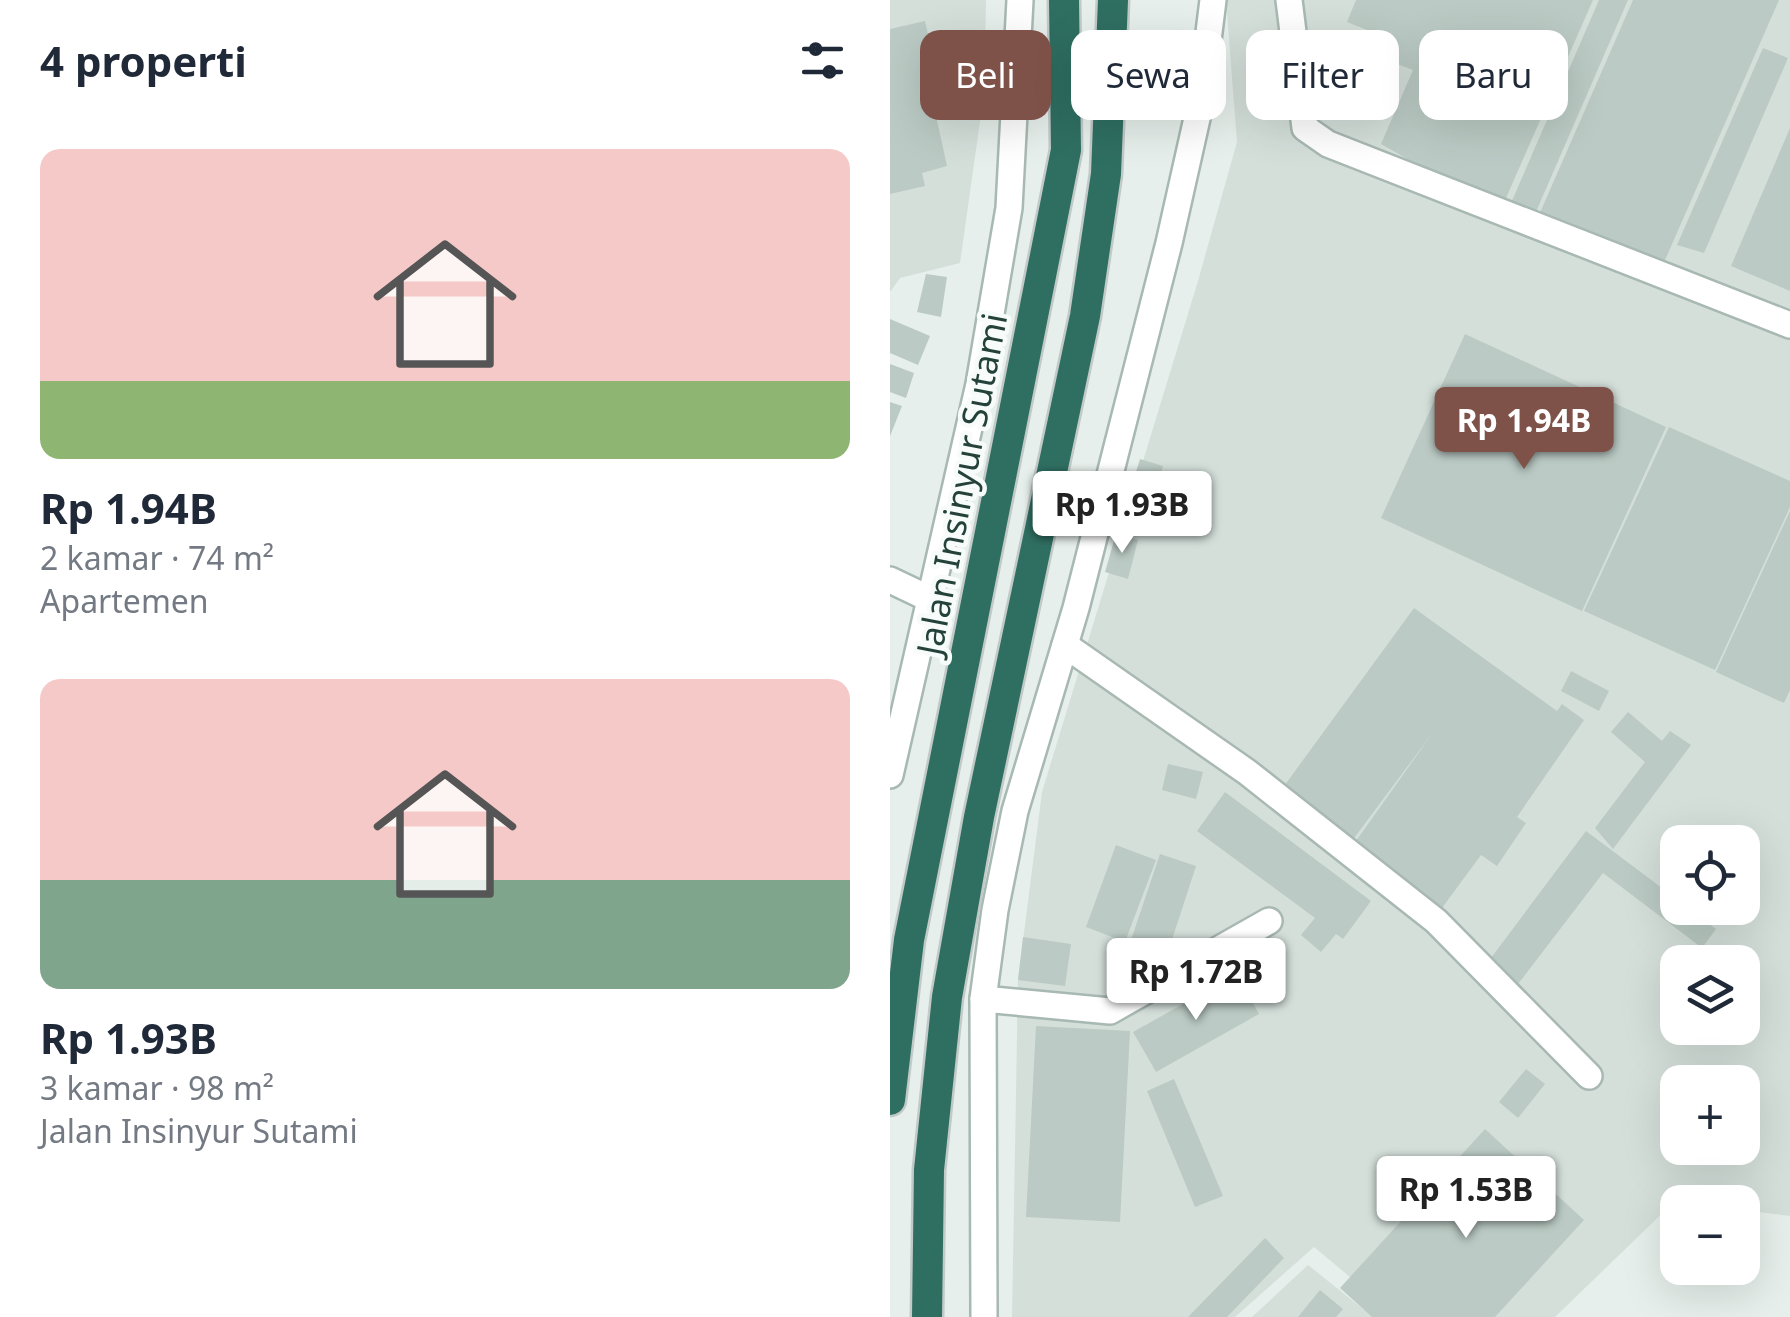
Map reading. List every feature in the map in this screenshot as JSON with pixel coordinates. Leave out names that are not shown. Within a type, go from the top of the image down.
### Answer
[{"type":"highway","name":"Jalan Insinyur Sutami","points":[[890,1100],[909,940],[1066,150],[1064,0]]},
{"type":"highway","points":[[927,1317],[929,1170],[946,998],[986,780],[1085,316],[1106,174],[1113,0]]},
{"type":"street","points":[[890,775],[979,384],[1009,208],[1020,0]]},
{"type":"street","points":[[984,1317],[983,999],[994,910],[1015,811],[1119,445],[1190,153],[1213,0]]},
{"type":"street","points":[[1289,0],[1305,128],[1310,134],[1790,325]]},
{"type":"street","points":[[890,580],[932,600]]},
{"type":"street","points":[[1065,645],[1247,772],[1436,922],[1590,1076]]},
{"type":"street","points":[[983,999],[1110,1010],[1269,921]]},
{"type":"shaded area","points":[[890,0],[986,0],[985,30],[920,30],[920,120],[980,120],[960,263],[900,278],[890,292]]},
{"type":"shaded area","points":[[1226,0],[1790,0],[1790,1216],[1760,1212],[1760,1185],[1660,1185],[1660,1216],[1555,1317],[1398,1317],[1314,1247],[1235,1317],[1012,1317],[1018,980],[1042,792],[1237,142]]},
{"type":"shaded area","points":[[1308,1265],[1373,1317],[1252,1317]]},
{"type":"building","points":[[1356,0],[1593,0],[1568,57],[1568,30],[1419,30],[1419,120],[1540,120],[1506,198],[1439,177],[1381,144],[1391,120],[1399,120],[1399,102],[1413,70],[1399,65],[1399,30],[1367,30],[1347,22]]},
{"type":"building","points":[[1599,0],[1628,0],[1535,214],[1511,203],[1547,120],[1568,120],[1568,72]]},
{"type":"building","points":[[1633,0],[1779,0],[1662,267],[1539,215]]},
{"type":"building","points":[[925,21],[927,30],[920,30],[920,120],[937,120],[947,166],[922,173],[925,186],[890,194],[890,29]]},
{"type":"building","points":[[1763,48],[1788,58],[1704,253],[1677,245]]},
{"type":"building","points":[[1790,128],[1790,291],[1731,266]]},
{"type":"building","points":[[926,274],[947,277],[941,317],[917,312]]},
{"type":"building","points":[[890,319],[930,336],[918,365],[890,353]]},
{"type":"building","points":[[1465,334],[1666,427],[1582,611],[1381,518]]},
{"type":"building","points":[[890,364],[914,373],[906,398],[890,392]]},
{"type":"building","points":[[890,402],[902,406],[890,436]]},
{"type":"building","points":[[1669,427],[1790,481],[1790,507],[1715,670],[1584,611]]},
{"type":"building","points":[[1140,459],[1163,466],[1152,505],[1128,498]]},
{"type":"building","points":[[1790,511],[1790,690],[1784,703],[1716,672]]},
{"type":"building","points":[[1116,534],[1138,540],[1128,579],[1105,572]]},
{"type":"building","points":[[1414,608],[1557,711],[1562,704],[1584,720],[1517,817],[1526,823],[1497,866],[1481,855],[1439,912],[1351,848],[1434,731],[1349,845],[1279,793]]},
{"type":"building","points":[[1571,671],[1609,691],[1599,711],[1561,691]]},
{"type":"building","points":[[1628,712],[1662,741],[1670,731],[1691,745],[1613,849],[1595,828],[1645,762],[1611,732]]},
{"type":"building","points":[[1168,764],[1203,772],[1196,799],[1162,790]]},
{"type":"building","points":[[1225,792],[1371,901],[1343,939],[1336,934],[1321,952],[1301,935],[1315,918],[1197,831]]},
{"type":"building","points":[[1586,831],[1660,886],[1660,916],[1603,873],[1515,988],[1485,966]]},
{"type":"building","points":[[1116,845],[1156,860],[1125,942],[1086,927]]},
{"type":"building","points":[[1160,854],[1196,866],[1167,955],[1130,943]]},
{"type":"building","points":[[1672,925],[1711,925],[1716,929],[1704,945],[1698,945]]},
{"type":"building","points":[[1023,937],[1071,944],[1065,986],[1018,980]]},
{"type":"building","points":[[1237,974],[1259,1014],[1156,1072],[1133,1032]]},
{"type":"building","points":[[1036,1026],[1130,1031],[1120,1222],[1026,1217]]},
{"type":"building","points":[[1526,1069],[1545,1084],[1518,1118],[1499,1102]]},
{"type":"building","points":[[1174,1079],[1223,1196],[1195,1207],[1147,1091]]},
{"type":"building","points":[[1485,1129],[1584,1220],[1495,1317],[1372,1317],[1340,1288]]},
{"type":"building","points":[[1265,1238],[1284,1258],[1227,1317],[1188,1317]]},
{"type":"building","points":[[1320,1290],[1343,1309],[1336,1317],[1298,1317]]}]
